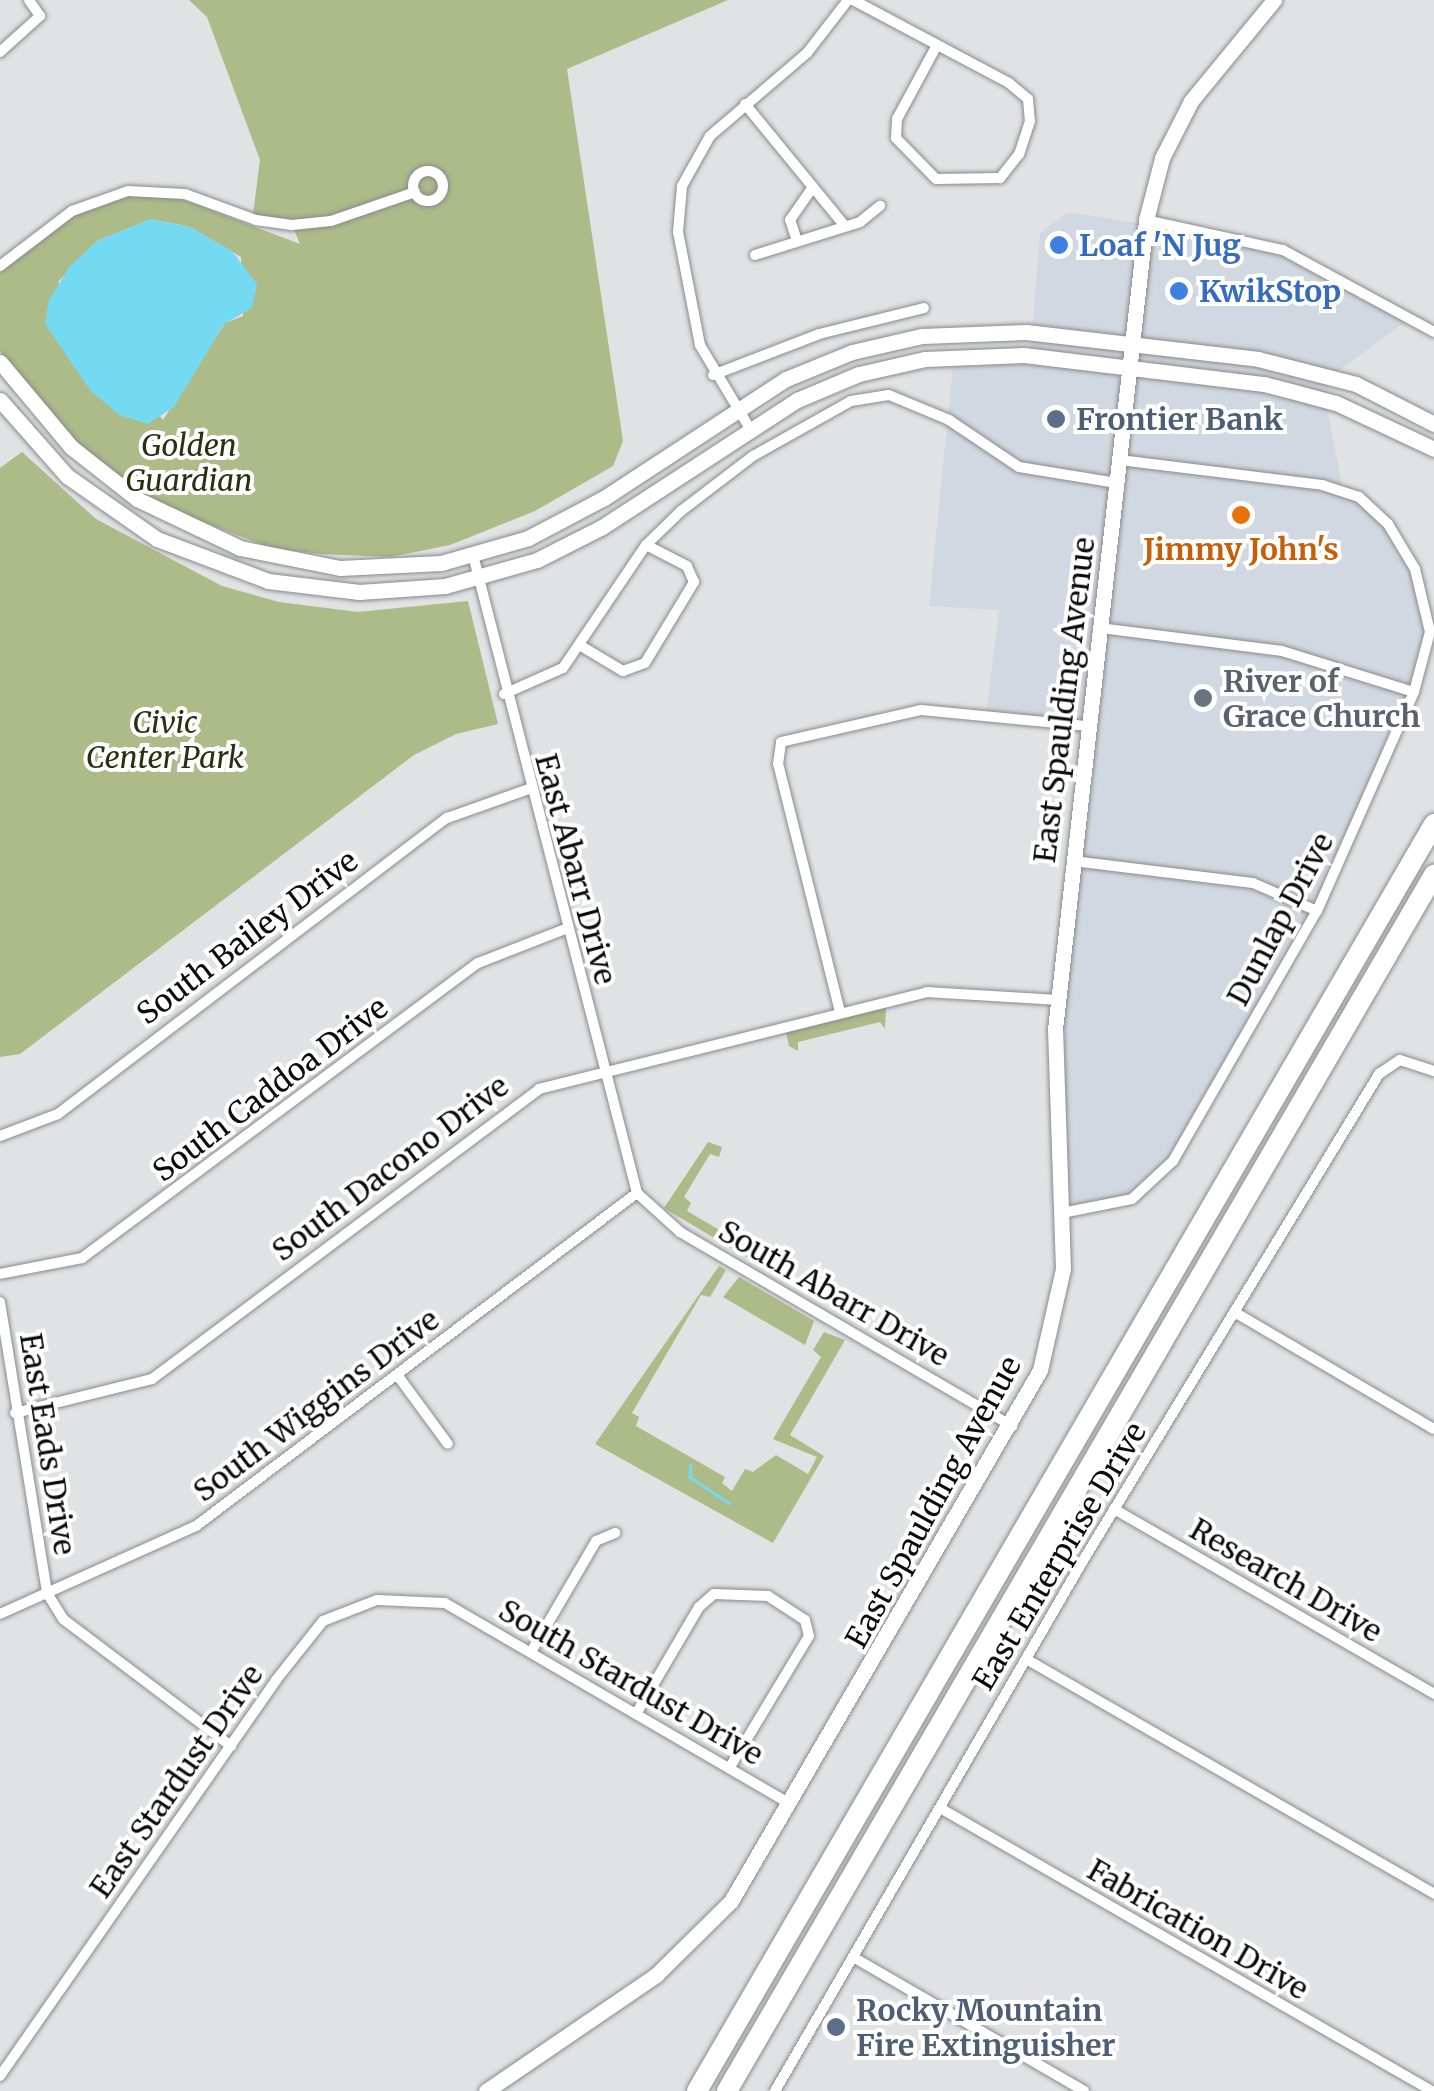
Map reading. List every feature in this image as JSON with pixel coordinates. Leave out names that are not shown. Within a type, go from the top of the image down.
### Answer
[{"type":"highway","points":[[697,2091],[1434,824]]},
{"type":"highway","points":[[727,2091],[1434,875]]},
{"type":"main road","name":"East Spaulding Avenue","points":[[486,2091],[635,1991],[695,1942],[748,1877],[1013,1426],[1056,1322],[1062,1213],[1053,1075],[1058,1000],[1146,220],[1162,158],[1192,101],[1274,0]]},
{"type":"main road","points":[[0,362],[83,458],[136,499],[201,534],[274,558],[340,568],[415,566],[473,555],[574,516],[736,408],[839,356],[922,336],[1004,331],[1307,369],[1378,394],[1434,424]]},
{"type":"main road","points":[[0,400],[42,452],[93,497],[157,539],[212,564],[284,585],[339,591],[416,590],[478,578],[571,544],[748,427],[828,386],[925,359],[1003,354],[1290,389],[1359,412],[1434,449]]},
{"type":"street","points":[[0,52],[40,16],[29,0]]},
{"type":"street","points":[[748,427],[713,375],[689,302],[678,208],[699,150],[744,104],[807,54],[851,0],[937,44],[1009,82],[1030,108],[1015,164],[992,181],[936,180],[915,164],[896,128],[937,44]]},
{"type":"street","points":[[744,104],[844,226]]},
{"type":"street","points":[[796,241],[790,220],[813,188]]},
{"type":"street","points":[[0,266],[72,212],[128,190],[186,194],[256,220],[292,225],[335,220],[415,192]]},
{"type":"street","points":[[755,255],[844,226],[880,206]]},
{"type":"street","points":[[1146,220],[1283,250],[1434,332]]},
{"type":"street","points":[[713,375],[854,323],[924,308]]},
{"type":"street","points":[[504,694],[550,677],[581,646],[646,545],[753,456],[852,401],[889,396],[949,420],[1019,468],[1117,482]]},
{"type":"street","name":"Dunlap Drive","points":[[1062,1213],[1132,1198],[1161,1177],[1317,911],[1414,692],[1430,632],[1415,569],[1377,511],[1343,490],[1119,460]]},
{"type":"street","points":[[581,646],[623,671],[646,662],[694,582],[687,566],[646,545]]},
{"type":"street","name":"East Abarr Drive","points":[[473,555],[504,694],[637,1193]]},
{"type":"street","points":[[1100,628],[1282,650],[1414,692]]},
{"type":"street","points":[[840,1012],[777,747],[795,734],[921,710],[1088,726]]},
{"type":"street","name":"South Bailey Drive","points":[[0,1136],[58,1114],[447,818],[530,789]]},
{"type":"street","points":[[1073,862],[1247,882],[1317,911]]},
{"type":"street","name":"South Caddoa Drive","points":[[0,1274],[82,1258],[478,964],[565,929]]},
{"type":"street","name":"South Dacono Drive","points":[[15,1413],[152,1379],[486,1124],[539,1089],[942,990],[1058,1000]]},
{"type":"street","name":"East Enterprise Drive","points":[[775,2091],[1114,1509],[1378,1074],[1400,1060],[1434,1070]]},
{"type":"street","name":"South Wiggins Drive","points":[[0,1614],[196,1526],[637,1193]]},
{"type":"street","name":"South Abarr Drive","points":[[637,1193],[702,1246],[1013,1426]]},
{"type":"street","name":"East Eads Drive","points":[[0,1302],[47,1593]]},
{"type":"street","points":[[1236,1313],[1434,1429]]},
{"type":"street","points":[[398,1376],[448,1444]]},
{"type":"street","name":"Research Drive","points":[[1114,1509],[1434,1694]]},
{"type":"street","points":[[531,1652],[596,1541],[615,1533]]},
{"type":"street","points":[[47,1593],[63,1619],[230,1746]]},
{"type":"street","points":[[636,1714],[699,1607],[714,1594],[768,1596],[804,1620],[809,1636],[730,1768]]},
{"type":"street","name":"East Stardust Drive","points":[[0,2076],[230,1746],[323,1621],[377,1600],[445,1603]]},
{"type":"street","name":"South Stardust Drive","points":[[445,1603],[792,1804]]},
{"type":"street","points":[[1026,1659],[1434,1894]]},
{"type":"street","name":"Fabrication Drive","points":[[940,1808],[1432,2091]]},
{"type":"street","points":[[853,1957],[1084,2091]]},
{"type":"shaded area","points":[[1068,212],[1267,244],[1409,319],[1332,376],[1325,399],[1343,489],[1370,505],[1423,589],[1427,651],[1343,857],[1173,1161],[1132,1199],[1062,1213],[1054,1091],[1088,726],[986,714],[999,610],[929,606],[954,356],[1030,356],[1040,233]]},
{"type":"green space","name":"Golden Guardian","points":[[189,0],[728,0],[567,69],[623,441],[613,466],[535,511],[450,545],[390,557],[320,554],[271,548],[148,501],[92,461],[48,417],[0,351],[0,273],[78,212],[127,196],[174,196],[300,244],[292,225],[253,214],[260,160],[207,17]],"holes":[[[151,219],[190,227],[241,257],[243,316],[225,323],[163,420],[58,282],[97,241]]]},
{"type":"green space","name":"Civic Center Park","points":[[22,452],[96,519],[222,586],[279,602],[358,612],[468,601],[498,724],[456,734],[414,755],[20,1054],[0,1057],[0,468]]},
{"type":"green space","points":[[886,1007],[885,1029],[880,1022],[798,1042],[798,1051],[789,1046],[786,1032]]},
{"type":"green space","points":[[708,1142],[722,1147],[719,1157],[710,1154],[684,1197],[691,1203],[687,1211],[768,1258],[774,1253],[773,1273],[664,1208]]},
{"type":"green space","points":[[719,1266],[726,1270],[710,1297],[701,1295],[632,1413],[639,1417],[636,1426],[725,1477],[722,1483],[732,1491],[745,1469],[753,1472],[776,1455],[808,1474],[817,1457],[773,1439],[821,1357],[813,1350],[824,1332],[845,1340],[790,1435],[824,1456],[773,1543],[595,1444]]},
{"type":"green space","points":[[739,1277],[814,1321],[805,1345],[723,1297]]},
{"type":"water","points":[[151,219],[190,227],[232,251],[257,284],[252,308],[224,324],[174,407],[148,424],[119,415],[90,390],[45,324],[49,300],[70,266],[97,241]]},
{"type":"waterway","points":[[691,1465],[690,1477],[729,1503]]},
{"type":"place","name":"Loaf 'N Jug","points":[[1059,245]]},
{"type":"place","name":"KwikStop","points":[[1179,291]]},
{"type":"place","name":"Frontier Bank","points":[[1056,419]]},
{"type":"place","name":"Jimmy John's","points":[[1241,515]]},
{"type":"place","name":"River of Grace Church","points":[[1203,698]]},
{"type":"place","name":"Rocky Mountain Fire Extinguisher","points":[[836,2027]]}]
